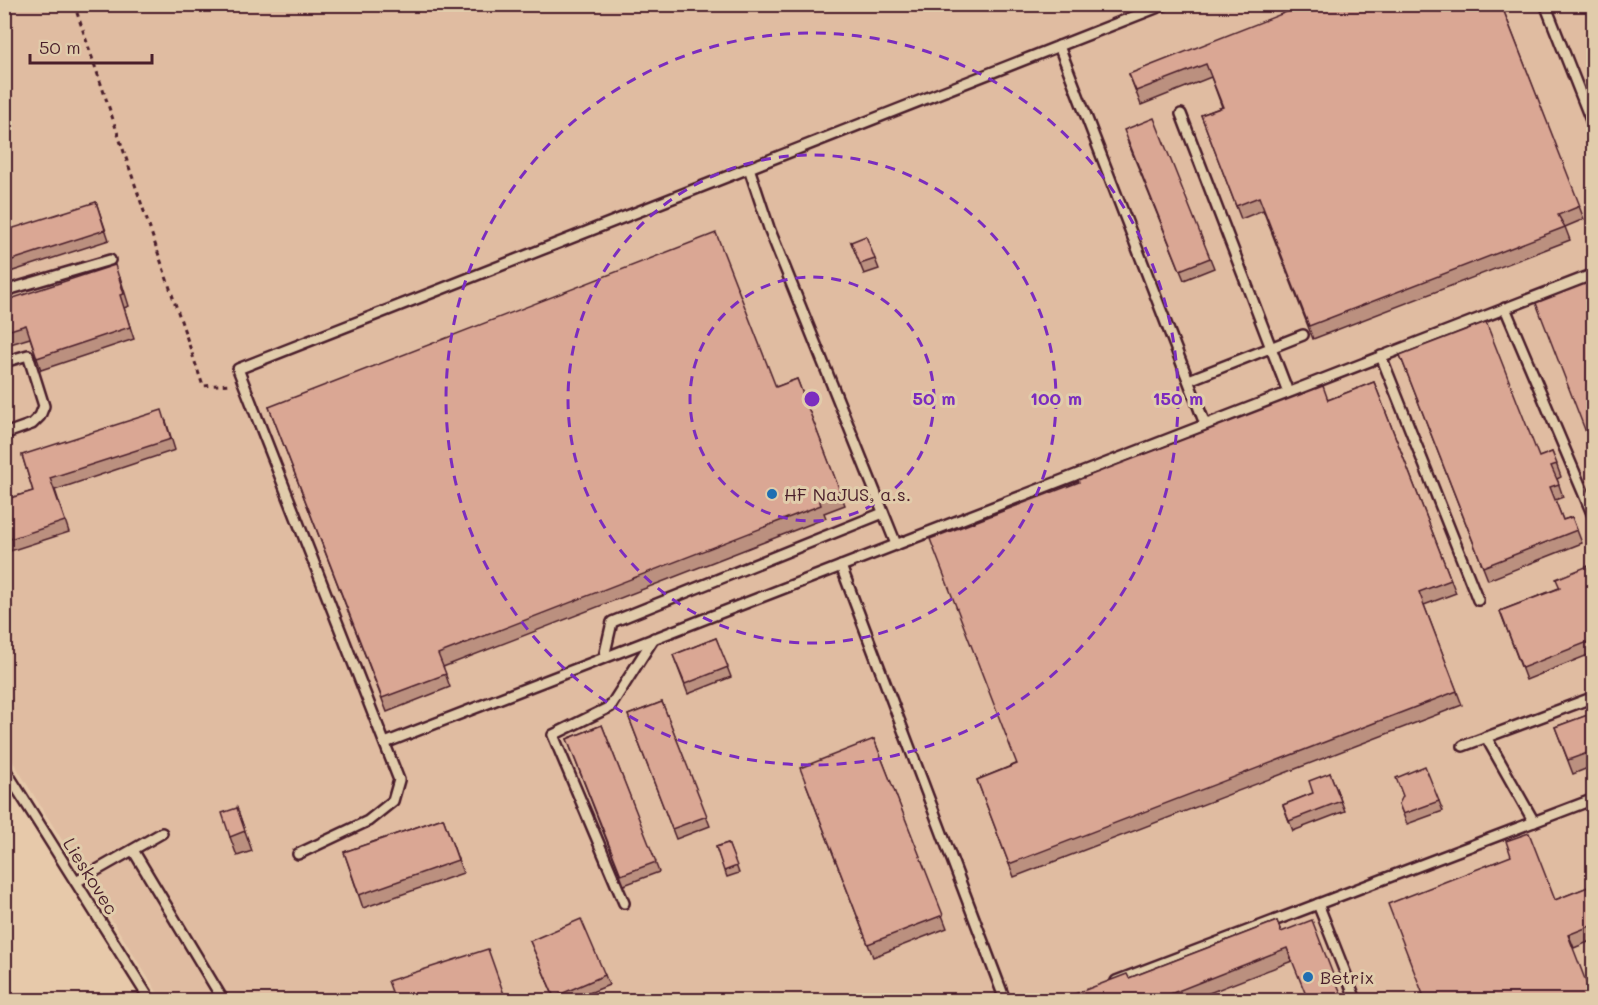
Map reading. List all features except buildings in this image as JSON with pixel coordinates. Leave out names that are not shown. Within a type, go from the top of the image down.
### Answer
[{"type":"lane","points":[[298,854],[368,821],[393,801],[399,780],[238,369],[1059,46],[1141,9],[1166,4]]},
{"type":"lane","points":[[1545,4],[1593,128]]},
{"type":"lane","points":[[1059,46],[1205,424]]},
{"type":"lane","points":[[1181,114],[1288,392]]},
{"type":"lane","points":[[749,168],[769,228],[896,544]]},
{"type":"lane","points":[[4,291],[110,260]]},
{"type":"lane","points":[[385,743],[1593,274]]},
{"type":"lane","points":[[1505,308],[1593,518]]},
{"type":"lane","points":[[1189,380],[1303,335]]},
{"type":"lane","points":[[4,362],[28,356],[44,406],[40,416],[32,424],[4,434]]},
{"type":"lane","points":[[1381,356],[1478,600]]},
{"type":"lane","points":[[604,657],[612,622],[883,513]]},
{"type":"lane","points":[[841,566],[1005,1000]]},
{"type":"lane","points":[[624,903],[553,735],[610,707],[654,638]]},
{"type":"lane","points":[[1463,746],[1593,697]]},
{"type":"lane","points":[[1486,737],[1534,822]]},
{"type":"lane","name":"Lieskovec","points":[[4,768],[150,1000]]},
{"type":"lane","points":[[1109,984],[1593,799]]},
{"type":"lane","points":[[76,882],[162,833]]},
{"type":"lane","points":[[133,850],[223,1000]]},
{"type":"lane","points":[[1318,904],[1356,1000]]},
{"type":"path","points":[[74,4],[203,386],[244,384]]},
{"type":"shaded area","points":[[5,5],[1593,5],[1593,1000],[162,1000],[5,749]]},
{"type":"place","name":"HF NaJUS, a.s.","points":[[772,494]]},
{"type":"place","name":"Betrix","points":[[1308,977]]}]
